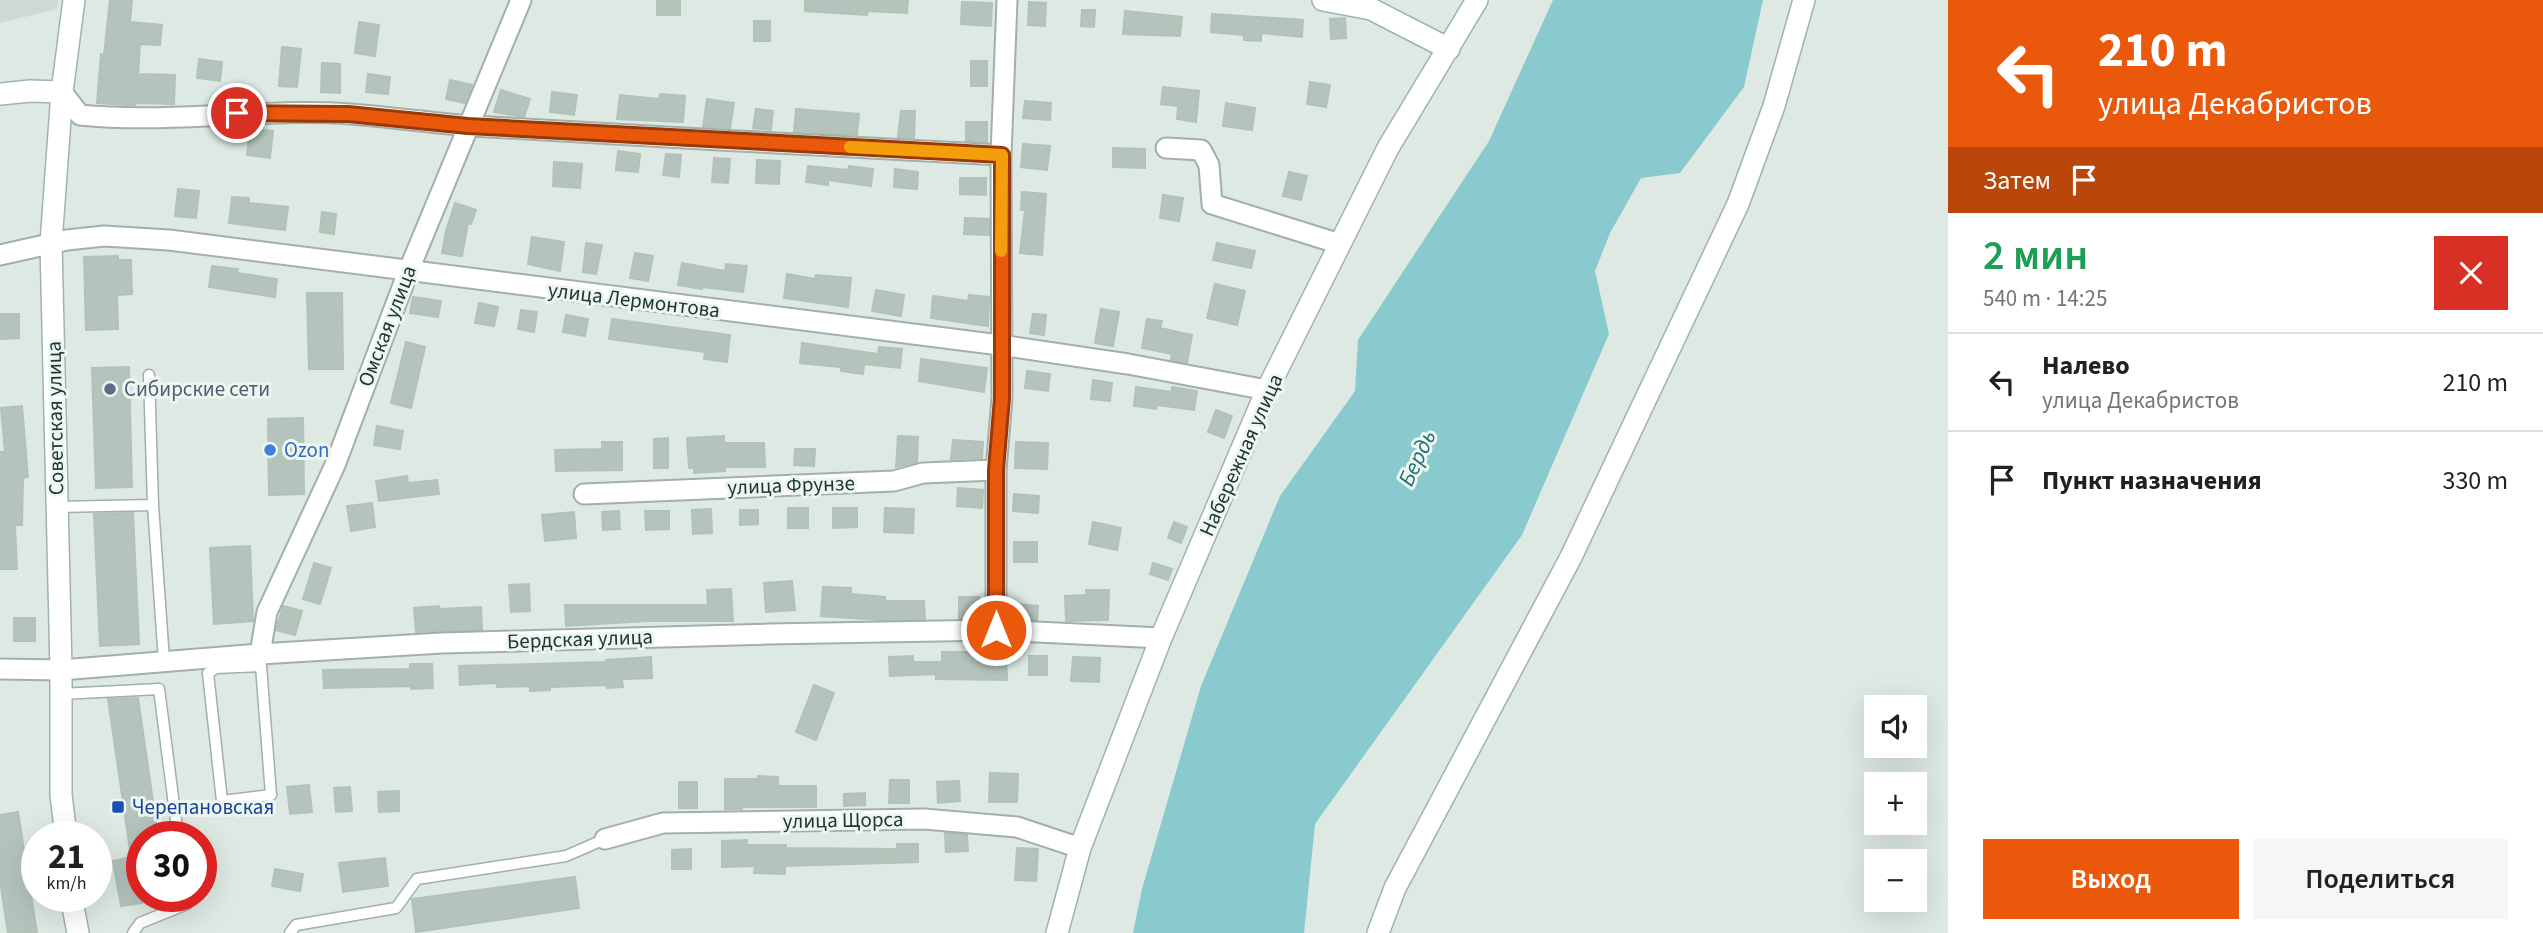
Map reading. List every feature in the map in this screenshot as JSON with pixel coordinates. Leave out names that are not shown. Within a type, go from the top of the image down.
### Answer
[{"type":"street","name":"Советская улица","points":[[64,821],[61,795],[61,670],[51,243],[62,92],[74,0]]},
{"type":"street","name":"Омская улица","points":[[261,660],[267,612],[335,465],[408,272],[521,0]]},
{"type":"street","points":[[996,630],[996,470],[1002,398],[1002,155],[1007,0]]},
{"type":"street","points":[[1323,0],[1371,9],[1448,49]]},
{"type":"street","name":"Набережная улица","points":[[1057,933],[1080,848],[1161,638],[1267,390],[1388,148],[1477,0]]},
{"type":"street","points":[[1378,933],[1395,888],[1571,557],[1738,204],[1774,106],[1804,0]]},
{"type":"street","points":[[0,94],[62,92],[80,115],[113,118],[169,119],[237,113],[348,114],[468,126],[1002,155]]},
{"type":"street","points":[[1166,148],[1201,150],[1209,165],[1212,204],[1340,243]]},
{"type":"street","name":"улица Лермонтова","points":[[0,255],[51,243],[104,236],[169,240],[1000,345],[1128,364],[1267,390]]},
{"type":"street","name":"улица Фрунзе","points":[[584,494],[894,481],[923,473],[996,470]]},
{"type":"street","name":"Бердская улица","points":[[0,670],[61,670],[164,662],[261,660],[442,643],[996,630],[1161,638]]},
{"type":"street","name":"улица Щорса","points":[[605,839],[663,823],[924,819],[1017,827],[1080,848]]},
{"type":"street","points":[[74,912],[78,933]]},
{"type":"lane","points":[[149,375],[153,505],[164,662]]},
{"type":"lane","points":[[57,507],[153,505]]},
{"type":"lane","points":[[261,660],[271,795],[222,801],[208,673],[216,668],[261,660]]},
{"type":"lane","points":[[61,694],[159,689],[176,821]]},
{"type":"lane","points":[[290,933],[296,925],[396,908],[418,879],[566,856],[605,839]]},
{"type":"lane","points":[[133,933],[140,922],[166,912]]},
{"type":"shaded area","points":[[0,0],[58,0],[57,9],[0,23]]},
{"type":"water","name":"Бердь","points":[[1553,0],[1763,0],[1744,87],[1680,173],[1641,178],[1610,233],[1595,271],[1609,334],[1522,535],[1315,824],[1304,933],[1133,933],[1142,889],[1201,686],[1280,496],[1355,391],[1358,340],[1489,141]]},
{"type":"building","points":[[110,0],[132,0],[130,22],[162,25],[160,45],[140,44],[138,74],[175,75],[174,104],[97,103],[101,54],[104,55]]},
{"type":"building","points":[[657,0],[680,0],[680,15],[657,15]]},
{"type":"building","points":[[805,0],[908,0],[907,13],[868,11],[867,15],[805,11]]},
{"type":"building","points":[[962,2],[992,3],[991,26],[961,24]]},
{"type":"building","points":[[1029,2],[1046,3],[1045,26],[1028,25]]},
{"type":"building","points":[[1082,10],[1095,10],[1094,27],[1081,26]]},
{"type":"building","points":[[1125,11],[1182,17],[1180,36],[1123,34]]},
{"type":"building","points":[[1212,14],[1303,20],[1302,37],[1261,33],[1261,41],[1244,40],[1244,35],[1211,32]]},
{"type":"building","points":[[1345,18],[1346,38],[1331,39],[1330,19]]},
{"type":"building","points":[[754,21],[770,21],[770,41],[754,41]]},
{"type":"building","points":[[359,22],[379,25],[375,56],[355,53]]},
{"type":"building","points":[[282,47],[301,49],[297,87],[279,86]]},
{"type":"building","points":[[199,59],[222,62],[220,81],[197,78]]},
{"type":"building","points":[[971,61],[987,61],[987,86],[971,86]]},
{"type":"building","points":[[322,63],[340,64],[340,93],[321,92]]},
{"type":"building","points":[[368,74],[390,77],[388,94],[366,92]]},
{"type":"building","points":[[450,80],[472,85],[465,103],[446,99]]},
{"type":"building","points":[[1310,82],[1330,85],[1326,107],[1307,104]]},
{"type":"building","points":[[1163,87],[1199,91],[1196,122],[1177,119],[1178,106],[1161,104]]},
{"type":"building","points":[[501,90],[530,99],[524,117],[494,112]]},
{"type":"building","points":[[552,92],[577,95],[574,115],[550,112]]},
{"type":"building","points":[[660,94],[685,96],[683,122],[617,119],[620,95],[659,99]]},
{"type":"building","points":[[707,99],[734,103],[730,128],[703,127]]},
{"type":"building","points":[[1025,101],[1051,103],[1050,120],[1023,118]]},
{"type":"building","points":[[1226,103],[1255,108],[1252,130],[1223,126]]},
{"type":"building","points":[[756,109],[773,111],[771,130],[753,128]]},
{"type":"building","points":[[796,109],[859,114],[857,135],[794,132]]},
{"type":"building","points":[[901,111],[915,111],[914,138],[898,137]]},
{"type":"building","points":[[966,122],[987,122],[987,142],[966,141]]},
{"type":"building","points":[[250,129],[273,131],[270,158],[247,155]]},
{"type":"building","points":[[1023,144],[1050,146],[1047,170],[1021,167]]},
{"type":"building","points":[[1113,148],[1145,149],[1145,168],[1113,167]]},
{"type":"building","points":[[618,151],[640,154],[638,172],[616,170]]},
{"type":"building","points":[[666,154],[681,155],[679,177],[663,175]]},
{"type":"building","points":[[714,158],[730,159],[728,183],[712,182]]},
{"type":"building","points":[[757,160],[780,161],[779,184],[756,183]]},
{"type":"building","points":[[554,162],[582,164],[580,188],[553,186]]},
{"type":"building","points":[[808,166],[848,170],[849,166],[873,169],[871,186],[828,180],[828,185],[806,182]]},
{"type":"building","points":[[895,169],[918,172],[917,189],[894,187]]},
{"type":"building","points":[[1289,172],[1307,176],[1301,200],[1283,196]]},
{"type":"building","points":[[960,178],[986,178],[986,195],[960,194]]},
{"type":"building","points":[[178,189],[199,191],[196,218],[175,216]]},
{"type":"building","points":[[1022,192],[1046,194],[1042,255],[1020,253],[1025,210],[1021,210]]},
{"type":"building","points":[[1163,195],[1183,198],[1179,221],[1160,218]]},
{"type":"building","points":[[232,197],[249,198],[249,203],[288,207],[285,230],[229,223]]},
{"type":"building","points":[[455,203],[476,210],[471,224],[468,223],[462,256],[442,253]]},
{"type":"building","points":[[322,212],[336,214],[334,234],[320,232]]},
{"type":"building","points":[[965,218],[989,219],[989,235],[964,234]]},
{"type":"building","points":[[532,237],[564,242],[560,271],[528,264]]},
{"type":"building","points":[[586,243],[602,245],[596,274],[583,272]]},
{"type":"building","points":[[1217,243],[1255,251],[1251,268],[1213,260]]},
{"type":"building","points":[[635,253],[653,256],[648,281],[630,278]]},
{"type":"building","points":[[118,256],[118,260],[131,260],[132,294],[117,295],[118,329],[86,330],[84,257]]},
{"type":"building","points":[[682,263],[725,271],[726,264],[747,266],[743,292],[678,285]]},
{"type":"building","points":[[212,266],[238,269],[237,273],[277,279],[275,297],[209,287]]},
{"type":"building","points":[[787,274],[815,279],[816,275],[851,278],[848,307],[784,298]]},
{"type":"building","points":[[1215,284],[1245,291],[1237,325],[1207,318]]},
{"type":"building","points":[[876,290],[904,295],[901,316],[872,311]]},
{"type":"building","points":[[307,293],[342,293],[343,369],[309,369]]},
{"type":"building","points":[[969,295],[989,297],[988,326],[931,318],[933,296],[968,301]]},
{"type":"building","points":[[413,297],[441,301],[438,317],[410,313]]},
{"type":"building","points":[[479,303],[498,307],[494,326],[475,323]]},
{"type":"building","points":[[1101,309],[1119,312],[1113,346],[1095,343]]},
{"type":"building","points":[[521,310],[537,312],[534,332],[518,329]]},
{"type":"building","points":[[0,314],[19,314],[19,338],[0,339]]},
{"type":"building","points":[[1033,314],[1046,315],[1044,335],[1030,333]]},
{"type":"building","points":[[566,315],[588,319],[585,336],[563,332]]},
{"type":"building","points":[[612,319],[730,335],[727,362],[704,359],[705,352],[609,339]]},
{"type":"building","points":[[1147,319],[1162,321],[1160,328],[1192,335],[1187,363],[1171,360],[1172,354],[1142,348]]},
{"type":"building","points":[[406,342],[425,347],[411,408],[391,403]]},
{"type":"building","points":[[802,343],[878,354],[879,347],[902,349],[900,368],[864,364],[863,374],[841,371],[841,367],[800,363]]},
{"type":"building","points":[[921,359],[987,368],[984,392],[919,381]]},
{"type":"building","points":[[129,367],[132,487],[96,488],[92,368]]},
{"type":"building","points":[[1027,371],[1050,374],[1048,391],[1025,388]]},
{"type":"building","points":[[1093,380],[1112,383],[1110,401],[1091,399]]},
{"type":"building","points":[[1136,387],[1172,392],[1172,387],[1197,391],[1194,410],[1157,405],[1156,409],[1134,406]]},
{"type":"building","points":[[22,406],[28,477],[23,478],[22,525],[15,525],[17,569],[0,569],[0,452],[5,452],[1,408]]},
{"type":"building","points":[[1216,410],[1232,416],[1224,438],[1208,432]]},
{"type":"building","points":[[303,418],[304,494],[269,495],[268,419]]},
{"type":"building","points":[[377,426],[403,431],[400,449],[374,445]]},
{"type":"building","points":[[724,436],[724,443],[764,443],[765,467],[725,467],[725,471],[694,473],[694,468],[689,468],[687,438]]},
{"type":"building","points":[[898,436],[918,437],[917,462],[896,467]]},
{"type":"building","points":[[668,438],[668,468],[654,468],[654,439]]},
{"type":"building","points":[[953,440],[983,442],[982,458],[951,459]]},
{"type":"building","points":[[602,442],[622,442],[622,470],[556,471],[555,450],[602,449]]},
{"type":"building","points":[[1016,442],[1048,443],[1047,469],[1015,468]]},
{"type":"building","points":[[795,449],[815,449],[814,466],[794,465]]},
{"type":"building","points":[[407,476],[408,483],[437,480],[439,494],[379,501],[376,481]]},
{"type":"building","points":[[958,488],[983,490],[982,508],[957,506]]},
{"type":"building","points":[[1014,494],[1039,496],[1038,513],[1013,511]]},
{"type":"building","points":[[372,503],[375,527],[351,531],[347,506]]},
{"type":"building","points":[[788,508],[808,508],[808,528],[788,528]]},
{"type":"building","points":[[833,508],[857,508],[857,527],[833,528]]},
{"type":"building","points":[[885,508],[914,509],[913,533],[884,532]]},
{"type":"building","points":[[711,509],[712,533],[693,534],[692,510]]},
{"type":"building","points":[[740,510],[758,510],[758,524],[740,525]]},
{"type":"building","points":[[619,511],[620,529],[603,530],[602,512]]},
{"type":"building","points":[[645,511],[669,511],[669,529],[646,530]]},
{"type":"building","points":[[574,512],[576,538],[545,541],[542,515]]},
{"type":"building","points":[[133,513],[139,644],[100,646],[94,514]]},
{"type":"building","points":[[1093,522],[1121,528],[1117,550],[1089,544]]},
{"type":"building","points":[[1174,522],[1187,527],[1181,543],[1168,538]]},
{"type":"building","points":[[1014,542],[1037,542],[1037,562],[1014,562]]},
{"type":"building","points":[[250,546],[253,621],[214,624],[210,548]]},
{"type":"building","points":[[314,563],[331,568],[320,604],[303,599]]},
{"type":"building","points":[[1153,563],[1172,569],[1168,580],[1150,574]]},
{"type":"building","points":[[792,581],[795,610],[766,612],[764,583]]},
{"type":"building","points":[[529,584],[530,611],[511,612],[509,585]]},
{"type":"building","points":[[823,587],[851,588],[851,594],[885,597],[885,601],[924,601],[925,619],[882,620],[821,616]]},
{"type":"building","points":[[731,589],[733,621],[648,621],[566,626],[565,605],[708,605],[707,590]]},
{"type":"building","points":[[1086,590],[1109,590],[1108,620],[1066,621],[1065,596],[1086,595]]},
{"type":"building","points":[[959,597],[979,597],[979,618],[959,618]]},
{"type":"building","points":[[1016,604],[1038,606],[1037,620],[1014,619]]},
{"type":"building","points":[[283,606],[302,611],[295,635],[276,630]]},
{"type":"building","points":[[439,606],[439,609],[481,607],[482,630],[416,632],[414,608]]},
{"type":"building","points":[[14,618],[35,618],[35,641],[14,641]]},
{"type":"building","points":[[942,652],[978,652],[978,656],[1006,655],[1007,680],[936,679],[936,674],[890,676],[889,657],[913,656],[913,662],[942,662]]},
{"type":"building","points":[[1029,656],[1047,656],[1047,675],[1029,675]]},
{"type":"building","points":[[651,657],[652,678],[622,679],[623,687],[550,687],[550,690],[530,691],[530,686],[497,687],[497,683],[460,685],[459,666],[606,662]]},
{"type":"building","points":[[1073,657],[1100,658],[1099,682],[1071,681]]},
{"type":"building","points":[[410,664],[432,664],[433,688],[324,688],[323,670],[410,669]]},
{"type":"building","points":[[814,685],[834,693],[816,740],[796,732]]},
{"type":"building","points":[[138,698],[156,821],[126,823],[108,699]]},
{"type":"building","points":[[990,773],[1018,774],[1017,802],[989,802]]},
{"type":"building","points":[[758,776],[778,777],[778,786],[816,786],[816,807],[725,809],[725,779],[758,779]]},
{"type":"building","points":[[890,780],[909,780],[909,803],[889,803]]},
{"type":"building","points":[[959,781],[960,801],[938,803],[937,782]]},
{"type":"building","points":[[679,782],[697,782],[697,808],[679,808]]},
{"type":"building","points":[[309,785],[312,812],[290,814],[287,787]]},
{"type":"building","points":[[350,787],[352,811],[336,812],[334,788]]},
{"type":"building","points":[[399,791],[399,811],[379,812],[378,792]]},
{"type":"building","points":[[865,793],[865,805],[844,806],[844,794]]},
{"type":"building","points":[[18,812],[21,831],[21,912],[34,912],[37,933],[8,933],[0,881],[0,815]]},
{"type":"building","points":[[945,833],[967,835],[968,851],[946,852]]},
{"type":"building","points":[[747,840],[747,845],[786,845],[786,848],[897,849],[897,844],[918,844],[918,862],[785,866],[785,874],[754,873],[755,866],[722,867],[722,841]]},
{"type":"building","points":[[1017,848],[1038,849],[1036,881],[1015,880]]},
{"type":"building","points":[[691,849],[691,869],[672,869],[672,850]]},
{"type":"building","points":[[126,858],[126,905],[121,906],[113,861]]},
{"type":"building","points":[[385,858],[388,886],[343,892],[339,863]]},
{"type":"building","points":[[275,869],[303,874],[300,891],[272,886]]},
{"type":"building","points":[[575,877],[579,908],[416,932],[412,899]]},
{"type":"slow traffic","points":[[850,147],[1002,155],[1001,251]]},
{"type":"place","name":"Сибирские сети","points":[[110,389]]},
{"type":"place","name":"Ozon","points":[[270,450]]},
{"type":"place","name":"Черепановская","points":[[118,807]]},
{"type":"route","points":[[237,113],[348,114],[468,126],[1002,155],[1002,398],[996,470],[996,630]]}]
